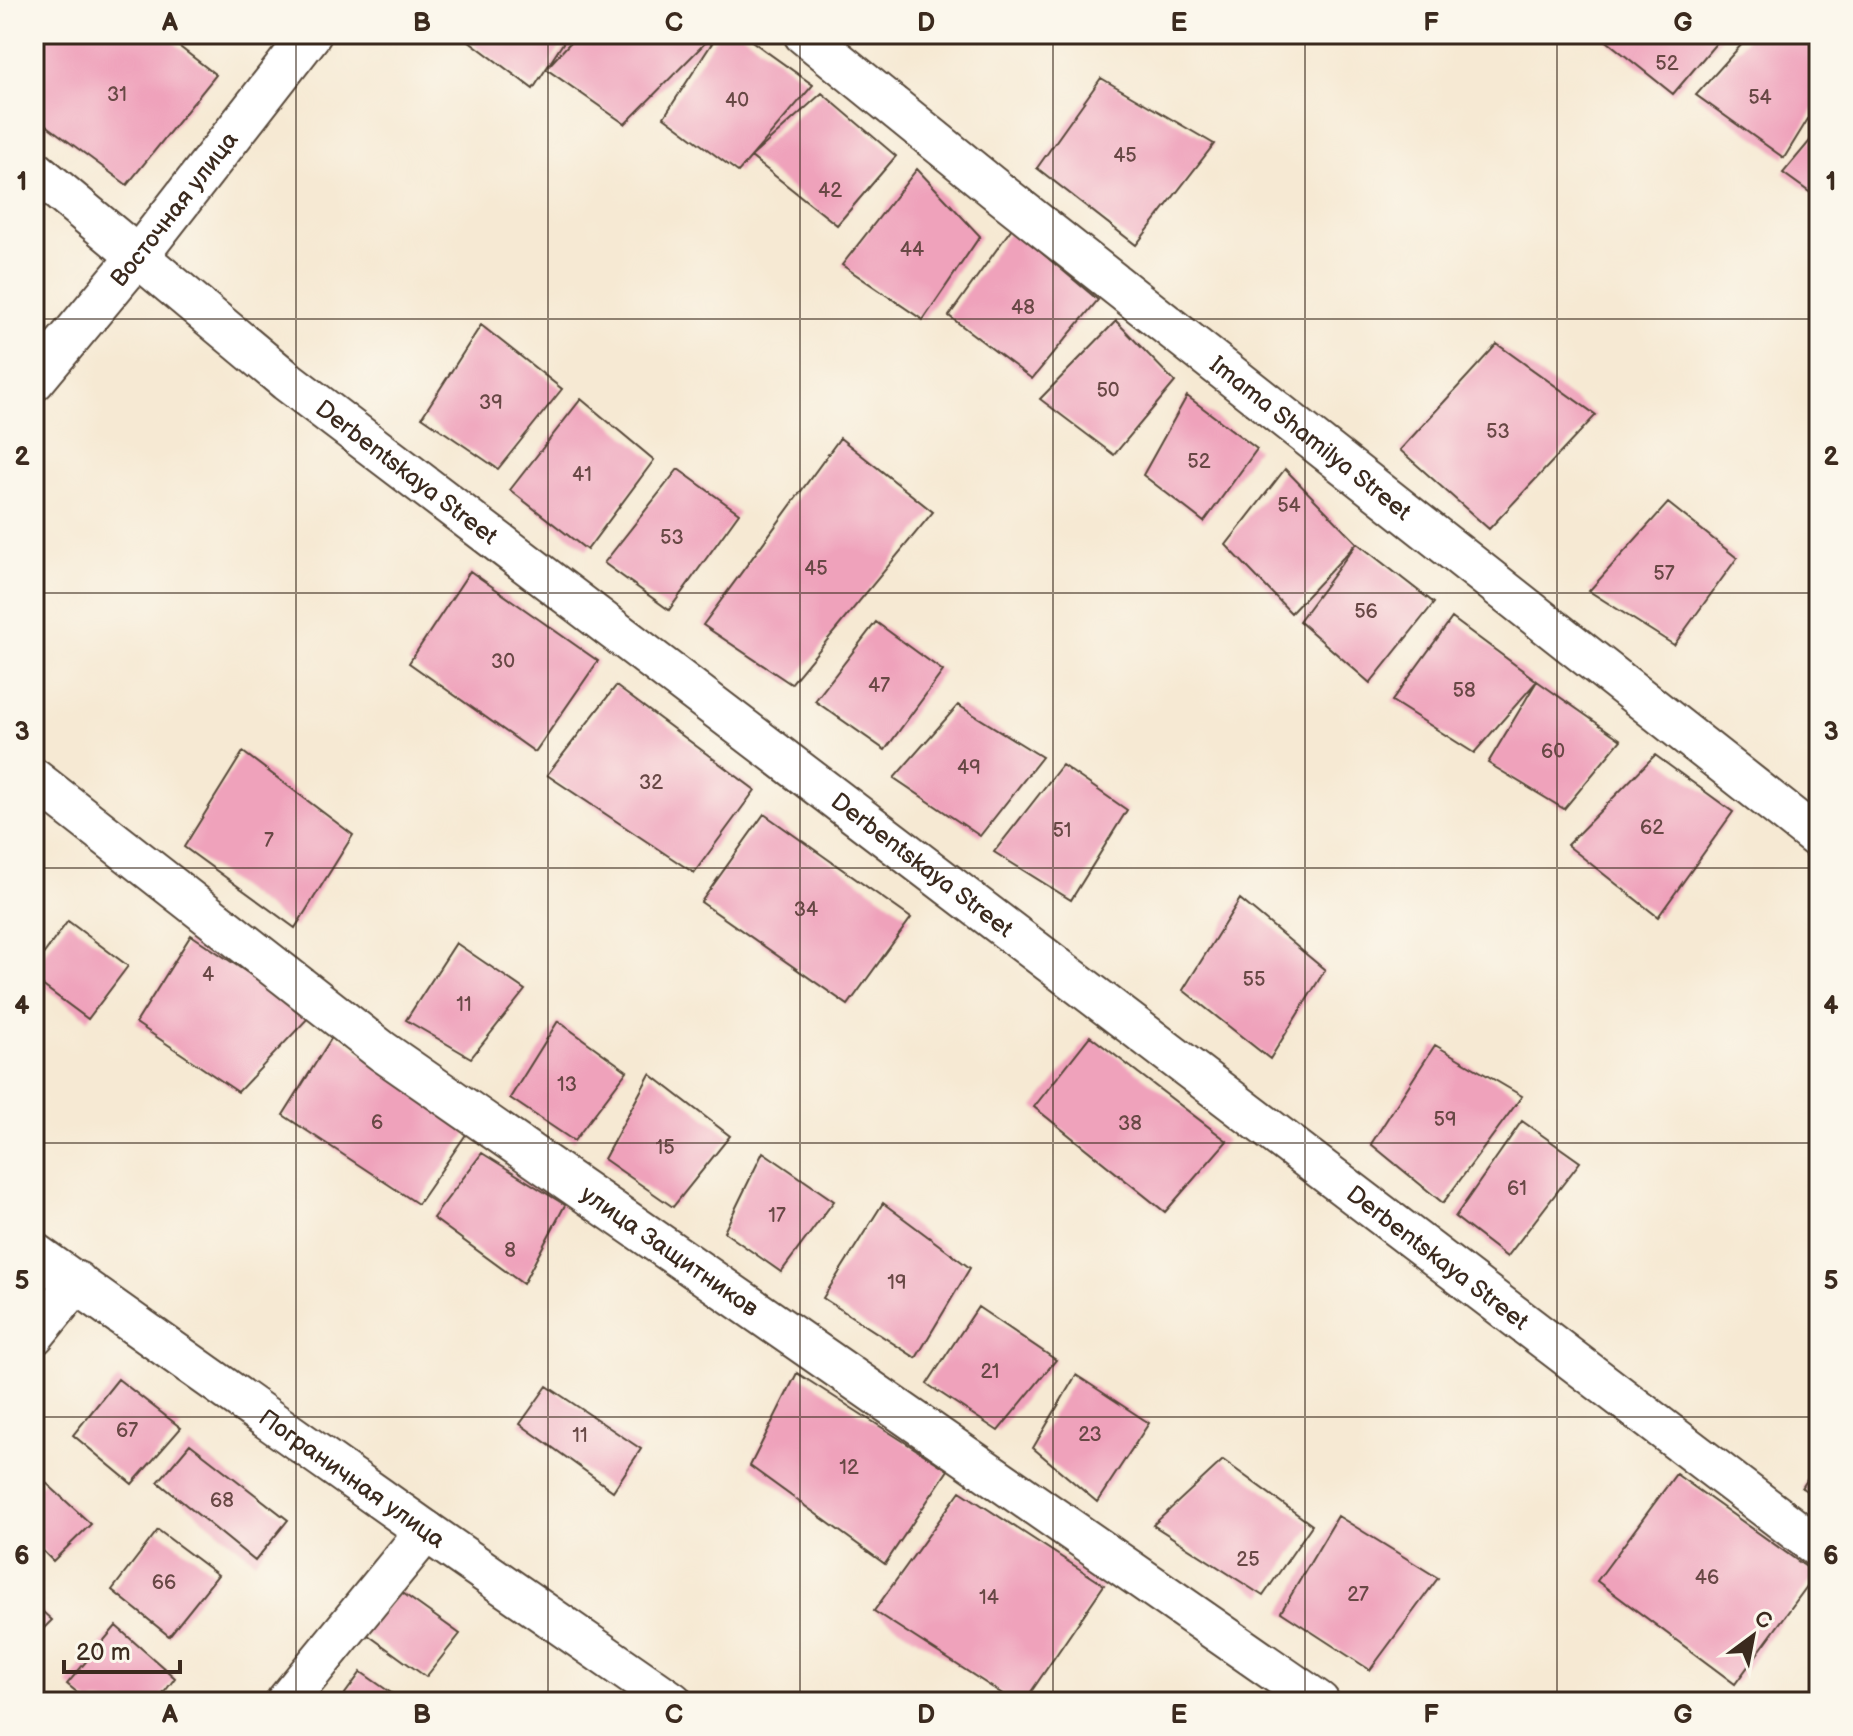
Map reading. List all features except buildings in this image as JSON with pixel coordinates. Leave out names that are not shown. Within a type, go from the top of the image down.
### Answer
[{"type":"street","name":"Восточная улица","points":[[34,381],[138,256],[311,34]]},
{"type":"street","name":"Imama Shamilya Street","points":[[804,34],[1001,194],[1819,839]]},
{"type":"street","name":"Derbentskaya Street","points":[[34,170],[287,381],[1819,1548]]},
{"type":"street","name":"улица Защитников","points":[[34,779],[382,1051],[1319,1702]]},
{"type":"street","name":"Пограничная улица","points":[[34,1253],[672,1702]]},
{"type":"street","points":[[34,1335],[77,1282]]},
{"type":"street","points":[[286,1702],[426,1531]]}]
